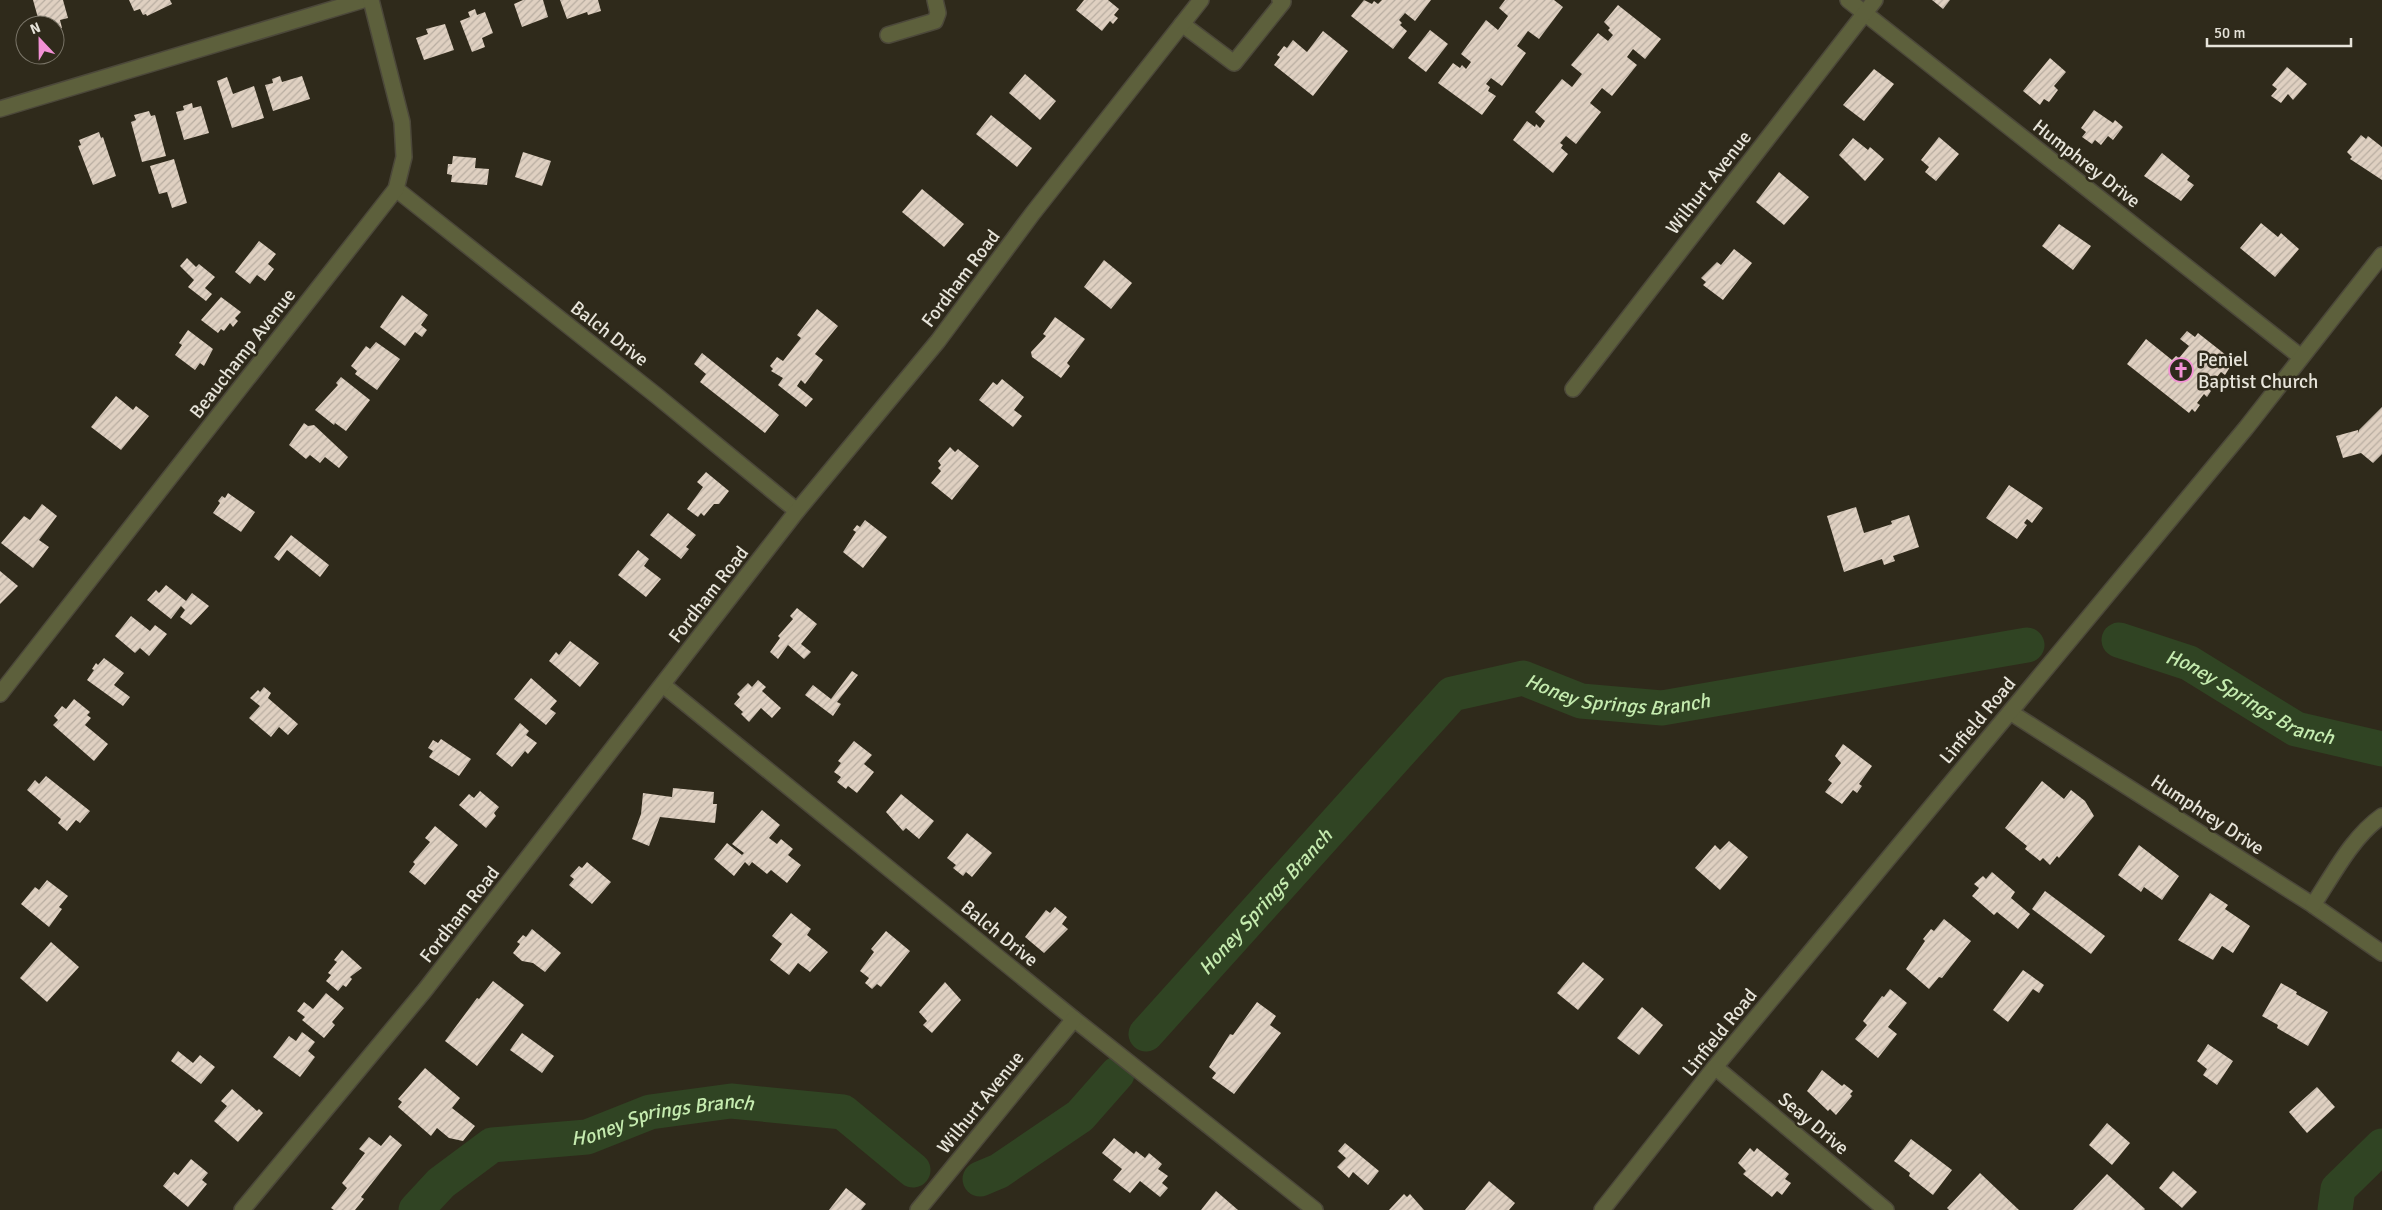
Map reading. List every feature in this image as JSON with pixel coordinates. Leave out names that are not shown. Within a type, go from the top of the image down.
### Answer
[{"type":"street","points":[[0,108],[364,0]]},
{"type":"street","name":"Beauchamp Avenue","points":[[0,694],[396,189],[404,157],[402,122],[371,0]]},
{"type":"street","points":[[888,35],[935,21],[938,13],[934,0]]},
{"type":"street","name":"Fordham Road","points":[[242,1210],[425,990],[797,511],[938,341],[1033,213],[1201,0]]},
{"type":"street","points":[[1182,24],[1234,63],[1283,2],[1280,0]]},
{"type":"street","name":"Humphrey Drive","points":[[1848,0],[2301,357]]},
{"type":"street","name":"Wilhurt Avenue","points":[[1573,389],[1875,0]]},
{"type":"street","name":"Balch Drive","points":[[396,189],[657,396],[797,511]]},
{"type":"street","name":"Linfield Road","points":[[1602,1210],[1716,1067],[2246,428],[2382,255]]},
{"type":"street","name":"Balch Drive","points":[[663,685],[1074,1019],[1315,1210]]},
{"type":"street","name":"Humphrey Drive","points":[[2010,712],[2313,906],[2382,953]]},
{"type":"street","points":[[2313,906],[2353,845],[2369,825],[2382,816]]},
{"type":"street","name":"Wilhurt Avenue","points":[[918,1210],[1074,1019]]},
{"type":"street","name":"Seay Drive","points":[[1716,1067],[1886,1210]]},
{"type":"building","points":[[33,0],[63,0],[68,18],[65,19],[65,15],[37,15]]},
{"type":"building","points":[[129,0],[170,0],[172,4],[147,16],[146,14],[143,15],[140,9],[134,11]]},
{"type":"building","points":[[523,0],[543,0],[548,17],[522,27],[514,4]]},
{"type":"building","points":[[560,0],[598,0],[601,11],[588,15],[587,12],[567,19]]},
{"type":"building","points":[[1084,0],[1108,0],[1119,9],[1114,15],[1118,18],[1113,24],[1110,21],[1102,31],[1076,10]]},
{"type":"building","points":[[1364,0],[1372,4],[1374,1],[1378,4],[1382,0],[1431,0],[1415,21],[1405,13],[1399,20],[1402,23],[1400,25],[1407,31],[1393,49],[1351,16]]},
{"type":"building","points":[[1505,0],[1554,0],[1563,7],[1539,39],[1528,31],[1517,46],[1526,53],[1502,86],[1491,78],[1486,84],[1490,87],[1488,91],[1496,96],[1482,115],[1438,83],[1453,63],[1460,68],[1462,65],[1466,69],[1471,62],[1461,54],[1486,20],[1498,30],[1508,16],[1499,8]]},
{"type":"building","points":[[1932,0],[1950,0],[1943,9]]},
{"type":"building","points":[[1618,5],[1661,39],[1645,59],[1633,49],[1627,57],[1637,65],[1612,96],[1602,88],[1590,103],[1601,112],[1576,144],[1566,136],[1560,143],[1563,145],[1561,148],[1568,154],[1553,173],[1513,140],[1527,121],[1535,127],[1536,124],[1540,128],[1545,121],[1535,112],[1562,79],[1572,87],[1582,74],[1571,65],[1598,33],[1608,41],[1613,35],[1608,30],[1610,28],[1604,22]]},
{"type":"building","points":[[475,9],[477,15],[485,12],[493,33],[482,38],[485,47],[472,52],[460,21],[470,17],[468,12]]},
{"type":"building","points":[[445,24],[454,50],[424,60],[416,38],[428,34],[426,29]]},
{"type":"building","points":[[1430,30],[1448,44],[1426,72],[1408,58]]},
{"type":"building","points":[[1323,31],[1348,51],[1313,96],[1274,65],[1280,57],[1277,55],[1284,46],[1287,48],[1293,40],[1307,52]]},
{"type":"building","points":[[2050,58],[2066,72],[2054,86],[2058,90],[2049,102],[2044,99],[2040,105],[2023,91]]},
{"type":"building","points":[[2287,67],[2307,84],[2293,100],[2288,94],[2281,103],[2271,96],[2277,89],[2272,85]]},
{"type":"building","points":[[1874,69],[1894,84],[1864,121],[1843,105]]},
{"type":"building","points":[[1025,74],[1056,101],[1040,120],[1009,93]]},
{"type":"building","points":[[280,76],[282,82],[302,76],[310,99],[273,111],[265,85],[273,83],[272,79]]},
{"type":"building","points":[[227,77],[233,94],[254,86],[264,118],[232,128],[217,81]]},
{"type":"building","points":[[192,103],[193,108],[201,106],[209,133],[184,140],[176,112],[184,110],[183,106]]},
{"type":"building","points":[[2094,110],[2113,123],[2115,120],[2123,127],[2113,140],[2108,136],[2101,145],[2095,140],[2092,144],[2082,137],[2086,132],[2081,128]]},
{"type":"building","points":[[149,111],[151,116],[155,115],[166,156],[142,162],[131,122],[136,120],[134,115]]},
{"type":"building","points":[[991,115],[1032,148],[1017,167],[976,134]]},
{"type":"building","points":[[99,132],[101,138],[103,137],[116,176],[93,185],[78,146],[81,145],[79,140]]},
{"type":"building","points":[[2361,135],[2366,139],[2368,136],[2382,147],[2382,180],[2350,159],[2352,157],[2347,152]]},
{"type":"building","points":[[1939,137],[1959,154],[1936,181],[1925,172],[1929,167],[1921,160]]},
{"type":"building","points":[[1853,138],[1868,150],[1870,147],[1884,159],[1865,181],[1839,155]]},
{"type":"building","points":[[523,152],[551,161],[542,186],[515,177]]},
{"type":"building","points":[[2162,153],[2190,176],[2187,180],[2194,185],[2181,201],[2144,176]]},
{"type":"building","points":[[453,156],[476,158],[475,168],[489,169],[487,185],[451,182],[452,175],[447,174],[448,164],[452,164]]},
{"type":"building","points":[[174,159],[187,203],[172,208],[167,192],[159,194],[150,166]]},
{"type":"building","points":[[1779,172],[1809,197],[1784,225],[1756,202]]},
{"type":"building","points":[[922,189],[964,224],[944,247],[902,212]]},
{"type":"building","points":[[2261,223],[2278,237],[2281,233],[2299,249],[2275,277],[2240,248]]},
{"type":"building","points":[[2059,224],[2091,246],[2073,270],[2042,246]]},
{"type":"building","points":[[259,241],[276,254],[268,264],[274,269],[265,281],[257,275],[250,284],[235,272]]},
{"type":"building","points":[[1734,249],[1752,263],[1723,300],[1703,285],[1706,282],[1701,278],[1717,262],[1721,265]]},
{"type":"building","points":[[187,258],[196,267],[199,264],[215,277],[205,288],[212,294],[206,301],[188,287],[194,280],[180,266]]},
{"type":"building","points":[[1104,260],[1132,283],[1111,309],[1084,287]]},
{"type":"building","points":[[402,295],[428,315],[421,325],[427,330],[422,337],[415,332],[405,346],[380,327]]},
{"type":"building","points":[[221,297],[241,312],[235,318],[238,321],[233,327],[230,323],[224,331],[221,329],[218,333],[201,320]]},
{"type":"building","points":[[817,309],[838,326],[815,354],[823,360],[805,384],[801,380],[797,386],[813,399],[806,407],[778,385],[783,378],[771,371],[773,369],[770,366],[777,357],[783,361],[801,338],[797,335]]},
{"type":"building","points":[[1055,317],[1085,339],[1067,363],[1070,366],[1061,378],[1032,357],[1031,352],[1046,336],[1043,334]]},
{"type":"building","points":[[188,330],[213,349],[204,366],[200,363],[195,370],[175,355],[182,345],[179,343]]},
{"type":"building","name":"Peniel Baptist Church","points":[[2187,331],[2195,337],[2198,333],[2231,359],[2227,365],[2230,367],[2225,375],[2221,372],[2208,388],[2211,391],[2207,397],[2204,394],[2197,403],[2200,405],[2195,412],[2192,409],[2189,413],[2127,364],[2146,339],[2172,360],[2176,356],[2179,358],[2189,346],[2180,339]]},
{"type":"building","points":[[376,342],[400,359],[377,390],[355,374],[357,371],[351,366],[366,346],[370,349]]},
{"type":"building","points":[[702,353],[779,415],[765,433],[700,382],[706,374],[694,364]]},
{"type":"building","points":[[341,377],[370,400],[346,431],[335,423],[334,425],[315,410],[338,385],[336,383]]},
{"type":"building","points":[[1002,379],[1024,397],[1014,410],[1022,416],[1013,427],[979,400],[993,382],[997,385]]},
{"type":"building","points":[[116,396],[133,410],[136,406],[149,416],[121,450],[91,427]]},
{"type":"building","points":[[2382,407],[2382,454],[2373,463],[2361,453],[2343,458],[2336,436],[2358,430],[2359,433],[2359,430]]},
{"type":"building","points":[[304,423],[308,426],[314,425],[348,457],[339,468],[325,457],[320,463],[310,455],[306,459],[289,445]]},
{"type":"building","points":[[950,447],[955,452],[958,449],[979,466],[952,500],[931,483],[941,471],[938,468],[941,465],[938,461]]},
{"type":"building","points":[[706,472],[729,491],[719,504],[714,504],[704,516],[701,513],[698,517],[687,509],[703,487],[697,482]]},
{"type":"building","points":[[2009,485],[2043,508],[2032,523],[2027,519],[2024,523],[2027,525],[2017,539],[1986,518]]},
{"type":"building","points":[[228,493],[255,512],[241,532],[213,513],[220,503],[218,501],[222,496],[225,498]]},
{"type":"building","points":[[42,504],[57,516],[39,540],[49,547],[33,568],[1,543],[24,516],[30,520]]},
{"type":"building","points":[[1856,507],[1864,533],[1892,524],[1891,521],[1909,515],[1919,547],[1893,556],[1895,561],[1884,565],[1882,559],[1844,572],[1827,516]]},
{"type":"building","points":[[668,513],[696,535],[686,547],[689,549],[681,559],[650,535]]},
{"type":"building","points":[[865,520],[887,537],[863,568],[843,552],[856,532],[853,530],[857,525],[860,527]]},
{"type":"building","points":[[291,535],[329,565],[320,577],[287,550],[279,561],[274,557]]},
{"type":"building","points":[[638,550],[649,559],[644,566],[661,579],[646,597],[618,575]]},
{"type":"building","points":[[0,571],[18,586],[0,604]]},
{"type":"building","points":[[166,585],[186,601],[192,593],[209,606],[191,625],[180,617],[185,610],[181,606],[171,619],[147,600],[156,590],[159,593]]},
{"type":"building","points":[[797,608],[817,624],[801,644],[811,652],[804,659],[788,645],[778,659],[770,652],[780,638],[778,636],[793,619],[790,616]]},
{"type":"building","points":[[131,616],[150,631],[155,625],[167,634],[149,656],[140,648],[135,653],[115,636]]},
{"type":"building","points":[[570,641],[599,663],[580,687],[549,661],[556,652],[559,655]]},
{"type":"building","points":[[104,658],[124,673],[114,685],[130,697],[123,706],[87,680],[94,670],[92,669],[96,663],[98,665]]},
{"type":"building","points":[[852,671],[858,675],[837,702],[841,704],[833,716],[805,695],[813,685],[831,699]]},
{"type":"building","points":[[531,678],[557,701],[550,709],[556,713],[546,725],[514,699]]},
{"type":"building","points":[[758,680],[766,687],[762,691],[781,708],[772,718],[761,708],[749,722],[741,714],[743,712],[734,704],[740,697],[737,694],[748,683],[752,687]]},
{"type":"building","points":[[264,687],[271,693],[268,698],[298,724],[288,735],[279,727],[271,737],[249,718],[260,706],[250,698]]},
{"type":"building","points":[[74,699],[90,712],[87,715],[91,718],[85,725],[108,744],[94,761],[53,725],[58,720],[54,716],[62,706],[66,709]]},
{"type":"building","points":[[520,723],[529,731],[526,735],[537,743],[528,754],[525,751],[512,767],[496,754]]},
{"type":"building","points":[[441,739],[471,759],[459,776],[429,757],[433,751],[428,748],[433,740],[438,743]]},
{"type":"building","points":[[854,741],[872,755],[864,764],[874,772],[857,793],[848,786],[846,789],[837,782],[841,777],[834,772],[841,763],[838,761]]},
{"type":"building","points":[[1843,744],[1872,766],[1859,784],[1862,786],[1857,793],[1853,790],[1842,804],[1825,792],[1832,783],[1828,780],[1841,763],[1835,756]]},
{"type":"building","points":[[46,776],[90,811],[80,823],[76,820],[67,831],[58,823],[61,819],[27,790],[35,780],[39,784]]},
{"type":"building","points":[[2042,781],[2064,799],[2071,790],[2085,801],[2094,816],[2059,858],[2057,856],[2050,865],[2043,858],[2040,861],[2025,849],[2027,846],[2005,828]]},
{"type":"building","points":[[673,788],[714,792],[713,804],[717,804],[715,823],[660,817],[649,846],[632,839],[641,814],[643,793],[672,797]]},
{"type":"building","points":[[480,791],[499,807],[494,813],[496,816],[486,828],[459,805],[469,794],[474,798]]},
{"type":"building","points":[[901,794],[934,821],[919,839],[906,828],[903,831],[886,812]]},
{"type":"building","points":[[762,810],[780,825],[769,838],[777,844],[781,839],[793,849],[788,855],[801,865],[787,883],[771,870],[767,874],[752,862],[749,866],[745,862],[734,876],[714,859],[727,843],[742,855],[744,853],[732,844]]},
{"type":"building","points":[[435,826],[458,845],[425,885],[409,872],[415,864],[413,862],[430,842],[425,838]]},
{"type":"building","points":[[967,833],[992,853],[972,877],[966,872],[963,876],[953,868],[956,865],[947,858]]},
{"type":"building","points":[[1729,841],[1748,857],[1720,890],[1695,868],[1715,845],[1720,850]]},
{"type":"building","points":[[2139,845],[2179,876],[2162,900],[2144,887],[2141,892],[2118,875]]},
{"type":"building","points":[[587,862],[611,882],[592,904],[569,885],[574,879],[570,876],[579,866],[582,868]]},
{"type":"building","points":[[1992,872],[2015,892],[2011,898],[2030,914],[2018,929],[1997,912],[1994,915],[1972,896],[1979,888],[1974,884],[1983,876],[1986,879]]},
{"type":"building","points":[[47,880],[68,896],[59,907],[62,909],[49,927],[21,904],[35,887],[39,890]]},
{"type":"building","points":[[2045,891],[2105,936],[2091,954],[2032,909]]},
{"type":"building","points":[[2210,893],[2228,905],[2225,909],[2250,926],[2233,953],[2222,946],[2213,960],[2178,940]]},
{"type":"building","points":[[1055,907],[1067,917],[1062,924],[1068,929],[1044,953],[1025,937],[1046,910],[1050,913]]},
{"type":"building","points":[[791,913],[811,929],[807,935],[828,952],[810,972],[798,963],[789,975],[770,960],[782,944],[772,936]]},
{"type":"building","points":[[1944,919],[1971,941],[1942,978],[1939,977],[1929,989],[1906,969],[1925,941],[1923,939],[1931,929],[1934,931]]},
{"type":"building","points":[[532,929],[561,953],[545,972],[533,963],[522,961],[513,953],[520,944],[517,942],[523,935],[526,937]]},
{"type":"building","points":[[886,931],[910,951],[881,987],[877,984],[872,989],[865,983],[869,978],[860,971],[874,952],[871,949]]},
{"type":"building","points":[[51,942],[79,967],[47,1002],[20,978]]},
{"type":"building","points":[[342,950],[362,968],[350,977],[352,979],[346,987],[343,985],[338,991],[326,981],[331,975],[328,973],[337,962],[334,960]]},
{"type":"building","points":[[1583,962],[1604,979],[1578,1010],[1557,993]]},
{"type":"building","points":[[2023,970],[2044,985],[2039,993],[2033,989],[2008,1022],[1993,1010]]},
{"type":"building","points":[[493,981],[524,1005],[477,1066],[445,1041],[477,998],[479,999]]},
{"type":"building","points":[[945,982],[961,1000],[932,1033],[923,1025],[927,1021],[919,1012]]},
{"type":"building","points":[[2281,983],[2328,1012],[2308,1046],[2277,1028],[2278,1025],[2262,1016]]},
{"type":"building","points":[[1890,989],[1907,1003],[1888,1027],[1897,1034],[1878,1058],[1855,1039],[1867,1025],[1863,1021],[1882,996],[1884,997]]},
{"type":"building","points":[[326,993],[344,1008],[332,1022],[335,1025],[324,1038],[302,1020],[305,1017],[297,1011],[304,1002],[313,1009]]},
{"type":"building","points":[[1257,1002],[1276,1016],[1270,1025],[1281,1033],[1234,1094],[1212,1078],[1216,1073],[1209,1067],[1230,1034],[1233,1035]]},
{"type":"building","points":[[1642,1007],[1663,1025],[1639,1055],[1617,1038]]},
{"type":"building","points":[[302,1032],[315,1042],[308,1051],[315,1057],[300,1077],[273,1057],[289,1036],[296,1041]]},
{"type":"building","points":[[522,1033],[554,1056],[542,1073],[510,1050]]},
{"type":"building","points":[[2208,1044],[2233,1061],[2217,1085],[2203,1075],[2207,1069],[2197,1061]]},
{"type":"building","points":[[178,1051],[193,1063],[200,1055],[215,1067],[201,1084],[171,1061]]},
{"type":"building","points":[[425,1068],[460,1098],[452,1108],[475,1126],[463,1141],[449,1138],[437,1128],[431,1136],[398,1107],[402,1102],[398,1099]]},
{"type":"building","points":[[1822,1070],[1842,1086],[1844,1084],[1853,1091],[1850,1094],[1852,1096],[1836,1115],[1830,1109],[1828,1111],[1807,1091]]},
{"type":"building","points":[[2317,1087],[2335,1107],[2307,1133],[2289,1112]]},
{"type":"building","points":[[232,1089],[257,1111],[259,1109],[263,1113],[238,1142],[214,1121],[227,1106],[221,1101]]},
{"type":"building","points":[[2107,1123],[2130,1143],[2112,1165],[2089,1145]]},
{"type":"building","points":[[390,1135],[402,1145],[361,1197],[364,1199],[355,1210],[334,1210],[331,1208],[347,1188],[342,1183],[365,1153],[359,1149],[369,1137],[381,1146]]},
{"type":"building","points":[[1114,1138],[1134,1154],[1136,1151],[1145,1158],[1149,1153],[1162,1164],[1158,1169],[1168,1176],[1162,1183],[1168,1188],[1160,1197],[1140,1181],[1130,1193],[1113,1180],[1122,1169],[1102,1153]]},
{"type":"building","points":[[1911,1139],[1952,1170],[1933,1195],[1894,1161]]},
{"type":"building","points":[[1345,1143],[1379,1171],[1368,1185],[1353,1172],[1349,1178],[1337,1167],[1346,1158],[1338,1151]]},
{"type":"building","points":[[1750,1148],[1754,1152],[1757,1148],[1789,1174],[1785,1179],[1791,1183],[1782,1195],[1777,1191],[1772,1197],[1743,1174],[1746,1171],[1738,1163]]},
{"type":"building","points":[[191,1159],[208,1173],[202,1180],[207,1184],[188,1207],[163,1186],[174,1172],[178,1175]]},
{"type":"building","points":[[2173,1171],[2197,1192],[2182,1208],[2159,1188]]},
{"type":"building","points":[[1980,1173],[2019,1210],[1949,1210],[1947,1208]]},
{"type":"building","points":[[2107,1174],[2145,1209],[2073,1210]]},
{"type":"building","points":[[1489,1181],[1515,1203],[1509,1210],[1465,1210]]},
{"type":"building","points":[[846,1188],[866,1204],[861,1210],[829,1210]]},
{"type":"building","points":[[1216,1191],[1238,1210],[1201,1210]]},
{"type":"building","points":[[1404,1194],[1407,1197],[1410,1194],[1424,1210],[1389,1210]]},
{"type":"waterway","name":"Honey Springs Branch","points":[[2119,640],[2189,663],[2296,729],[2382,749]]},
{"type":"waterway","name":"Honey Springs Branch","points":[[1146,1034],[1452,694],[1523,678],[1581,701],[1662,708],[2027,645]]},
{"type":"waterway","name":"Honey Springs Branch","points":[[980,1179],[999,1171],[1080,1116],[1117,1074]]},
{"type":"waterway","name":"Honey Springs Branch","points":[[416,1210],[441,1183],[492,1145],[587,1137],[650,1112],[731,1101],[843,1112],[913,1170]]},
{"type":"waterway","points":[[2335,1210],[2338,1189],[2382,1146]]},
{"type":"place","name":"Peniel Baptist Church","points":[[2181,370]]}]
